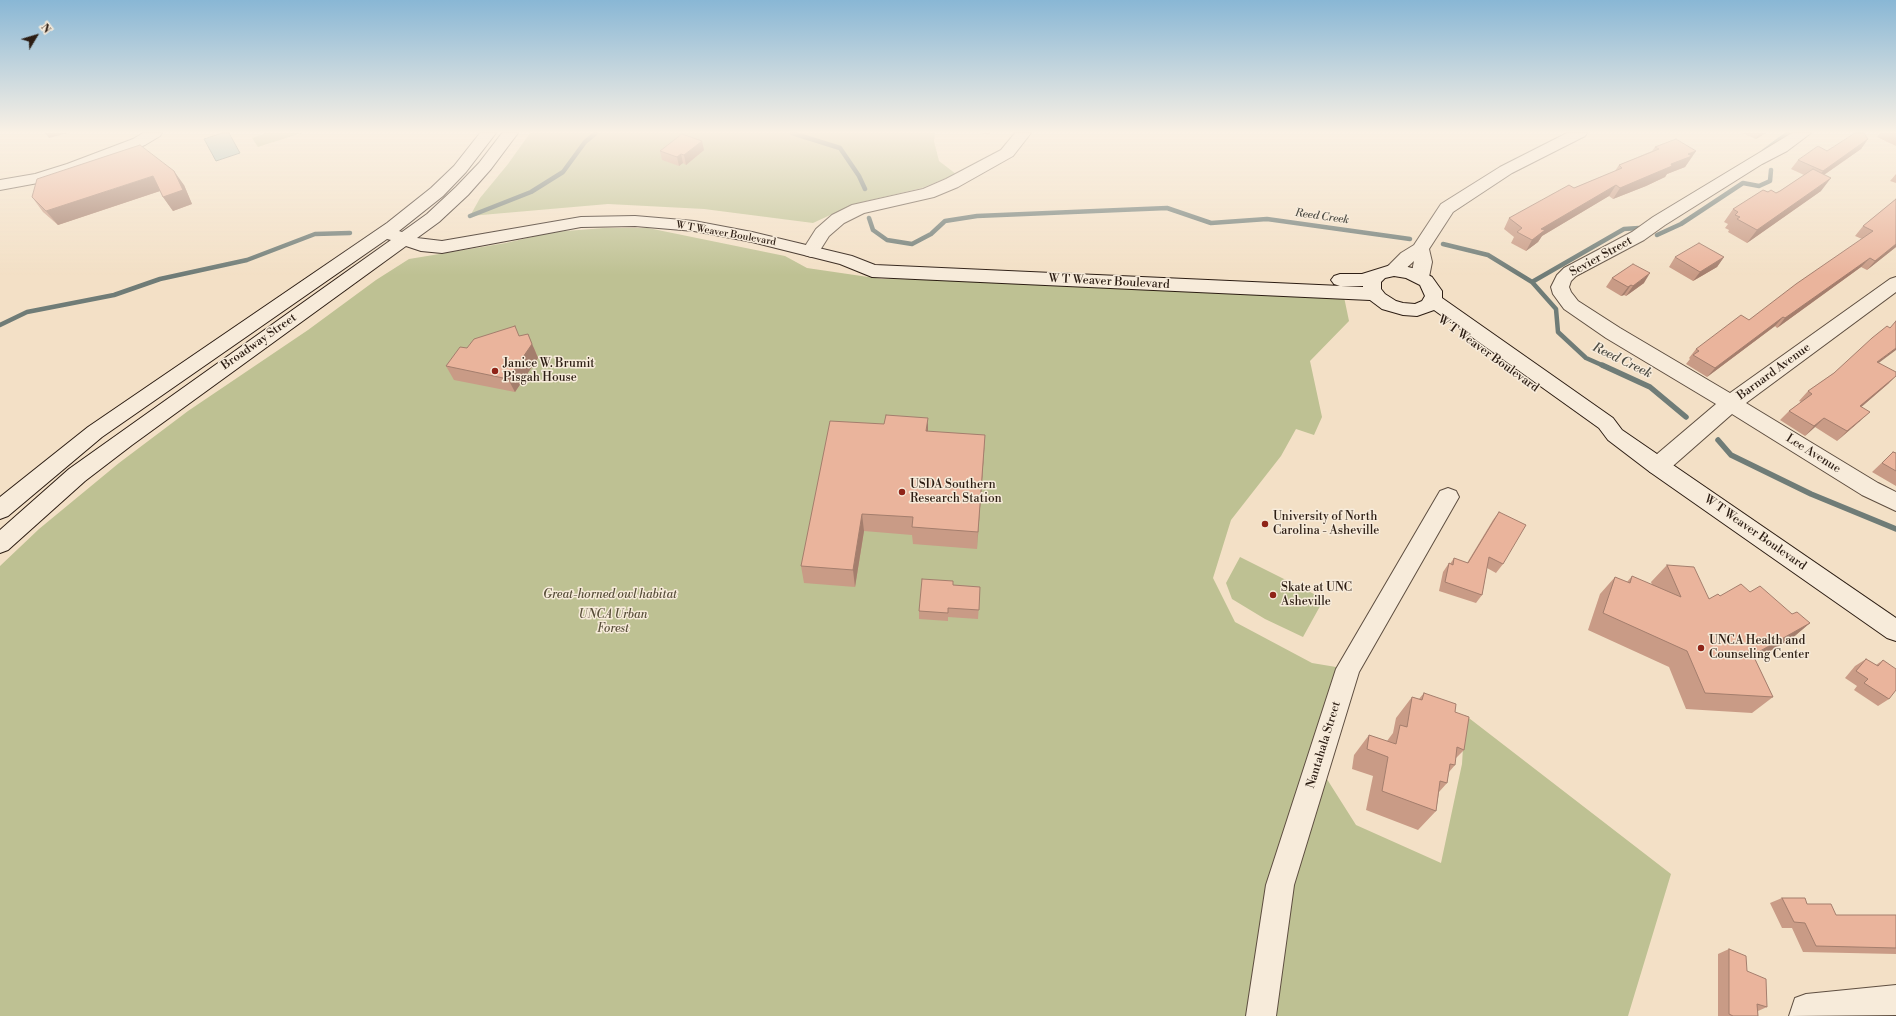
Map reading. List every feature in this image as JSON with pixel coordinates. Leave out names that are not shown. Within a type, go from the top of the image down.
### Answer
[{"type":"main road","points":[[0,185],[25,180]]},
{"type":"main road","name":"Broadway Street","points":[[0,510],[96,432],[385,232],[437,192],[449,180]]},
{"type":"main road","name":"Broadway Street","points":[[0,544],[77,475],[125,438],[404,239],[432,218],[472,180]]},
{"type":"main road","points":[[811,251],[822,233],[838,219],[858,209],[928,193],[957,180]]},
{"type":"main road","points":[[1394,270],[1407,257],[1420,249],[1447,208],[1490,180]]},
{"type":"main road","name":"Sevier Street","points":[[1725,180],[1638,236],[1570,272],[1563,279],[1560,287],[1562,294],[1571,304],[1590,318],[1731,404]]},
{"type":"main road","points":[[0,190],[17,182]]},
{"type":"main road","name":"W T Weaver Boulevard","points":[[432,218],[437,231],[448,235],[458,236],[543,221],[635,221],[694,226],[752,237],[811,251],[846,260],[872,271],[897,273],[1374,285]]},
{"type":"main road","name":"W T Weaver Boulevard","points":[[385,232],[432,248],[581,222]]},
{"type":"main road","points":[[1420,249],[1423,262],[1420,277]]},
{"type":"main road","points":[[1394,270],[1411,273],[1420,277],[1426,281],[1433,291],[1428,304],[1410,310],[1396,308],[1383,302],[1374,285],[1384,271],[1394,270]]},
{"type":"main road","name":"Barnard Avenue","points":[[1658,466],[1676,449],[1731,404],[1896,283]]},
{"type":"main road","name":"W T Weaver Boulevard","points":[[1428,304],[1595,431],[1614,435],[1896,631]]},
{"type":"main road","name":"Lee Avenue","points":[[1731,404],[1870,489],[1896,502]]},
{"type":"main road","name":"Nantahala Street","points":[[1261,1016],[1280,885],[1348,669],[1448,497]]},
{"type":"main road","points":[[1804,1016],[1806,1009],[1896,1000]]},
{"type":"green space","points":[[494,180],[940,180],[922,188],[854,204],[813,223],[704,209],[608,204],[470,216],[480,198]]},
{"type":"green space","name":"UNCA Urban Forest","points":[[604,228],[648,228],[785,256],[807,268],[882,279],[1095,281],[1344,297],[1349,321],[1310,361],[1322,417],[1314,435],[1296,429],[1281,456],[1231,520],[1213,578],[1235,622],[1312,663],[1348,669],[1318,765],[1356,825],[1441,863],[1462,764],[1465,715],[1671,874],[1628,1016],[0,1016],[0,566],[39,529],[119,463],[188,411],[308,330],[376,280],[409,259],[506,243],[553,232]]},
{"type":"green space","name":"Skate at UNC Asheville","points":[[1240,557],[1324,599],[1303,637],[1265,619],[1232,599],[1226,583]]},
{"type":"building","points":[[37,180],[140,180],[46,211],[32,197]]},
{"type":"building","points":[[155,180],[178,180],[183,190],[163,197]]},
{"type":"building","points":[[1592,180],[1638,180],[1620,188],[1616,185],[1541,229],[1545,230],[1532,240],[1517,232],[1522,228],[1509,218],[1569,185],[1574,188]]},
{"type":"building","points":[[1796,180],[1828,180],[1757,230],[1737,219],[1740,217],[1735,215],[1738,212],[1733,209],[1763,190],[1768,192],[1771,190],[1776,193]]},
{"type":"building","points":[[1896,199],[1896,244],[1875,261],[1870,258],[1785,318],[1783,317],[1715,368],[1693,355],[1699,351],[1696,349],[1741,315],[1749,320],[1796,284],[1873,231],[1863,226]]},
{"type":"building","points":[[1699,243],[1724,257],[1700,272],[1675,257]]},
{"type":"building","points":[[1633,264],[1650,273],[1633,286],[1631,285],[1628,287],[1612,278]]},
{"type":"building","points":[[1896,321],[1896,348],[1877,362],[1896,372],[1896,376],[1860,406],[1870,412],[1847,431],[1824,418],[1814,426],[1789,411],[1812,394],[1808,391],[1834,373],[1872,338],[1887,326],[1890,328]]},
{"type":"building","points":[[515,326],[519,336],[528,334],[532,344],[508,379],[446,366],[460,347],[467,348],[474,339]]},
{"type":"building","name":"USDA Southern Research Station","points":[[886,415],[928,418],[926,431],[985,435],[978,532],[912,527],[913,517],[862,514],[853,570],[801,566],[830,421],[884,424]]},
{"type":"building","points":[[1893,452],[1896,453],[1896,471],[1882,463]]},
{"type":"building","points":[[1499,512],[1526,525],[1503,564],[1489,557],[1482,595],[1445,582],[1449,563],[1453,565],[1454,558],[1468,563]]},
{"type":"building","name":"UNCA Health and Counseling Center","points":[[1667,565],[1694,567],[1709,599],[1718,594],[1720,596],[1741,584],[1750,592],[1760,586],[1792,614],[1797,612],[1810,623],[1753,655],[1773,697],[1705,693],[1687,651],[1603,613],[1615,577],[1630,583],[1632,576],[1681,597]]},
{"type":"building","points":[[922,579],[953,581],[953,585],[980,587],[979,610],[948,608],[948,613],[919,611]]},
{"type":"building","points":[[1866,659],[1878,666],[1883,660],[1896,669],[1896,690],[1889,699],[1864,683],[1868,679],[1856,671]]},
{"type":"building","points":[[1424,693],[1456,704],[1455,712],[1469,717],[1464,750],[1457,747],[1455,765],[1450,764],[1447,783],[1440,781],[1436,811],[1382,791],[1388,757],[1367,749],[1369,735],[1396,744],[1400,725],[1407,727],[1412,697],[1422,700]]},
{"type":"building","points":[[1782,898],[1805,898],[1807,904],[1831,904],[1836,915],[1896,915],[1896,948],[1816,946],[1805,923],[1794,922]]},
{"type":"building","points":[[1729,949],[1746,956],[1747,971],[1766,979],[1767,1007],[1757,1004],[1758,1016],[1733,1016],[1729,1014]]},
{"type":"waterway","points":[[470,216],[531,192],[550,180]]},
{"type":"waterway","name":"Reed Creek","points":[[861,180],[865,189]]},
{"type":"waterway","points":[[1657,235],[1681,224],[1743,183],[1759,186],[1770,180]]},
{"type":"waterway","name":"Reed Creek","points":[[869,218],[873,230],[887,240],[912,244],[931,234],[945,221],[977,216],[1167,208],[1211,223],[1267,219],[1410,239]]},
{"type":"waterway","points":[[1532,282],[1624,229],[1639,228]]},
{"type":"waterway","points":[[0,325],[27,312],[114,295],[160,279],[247,260],[315,234],[350,233]]},
{"type":"waterway","name":"Reed Creek","points":[[1443,244],[1488,255],[1532,282]]},
{"type":"waterway","name":"Reed Creek","points":[[1532,282],[1556,309],[1558,332],[1586,358],[1604,366]]},
{"type":"waterway","name":"Reed Creek","points":[[1602,365],[1650,387],[1686,417]]},
{"type":"waterway","name":"Reed Creek","points":[[1718,440],[1731,455],[1811,494],[1896,529]]},
{"type":"place","name":"Janice W. Brumit Pisgah House","points":[[495,371]]},
{"type":"place","name":"USDA Southern Research Station","points":[[902,492]]},
{"type":"place","name":"University of North Carolina - Asheville","points":[[1265,524]]},
{"type":"place","name":"Skate at UNC Asheville","points":[[1273,595]]},
{"type":"place","name":"UNCA Health and Counseling Center","points":[[1701,648]]},
{"type":"park label","name":"Great-horned owl habitat","points":[[610,595]]}]
